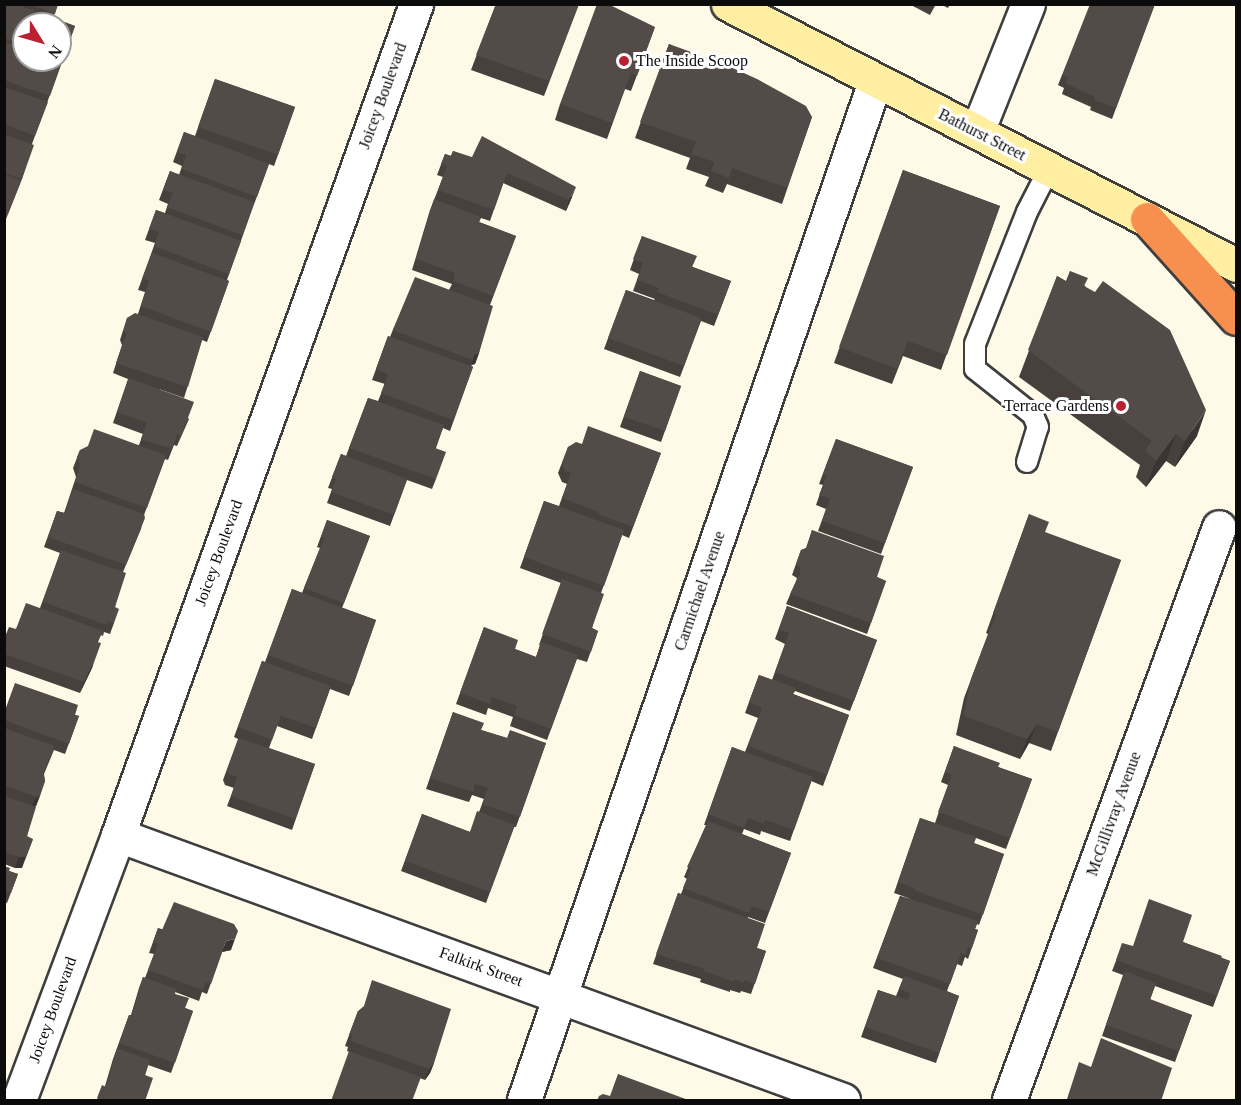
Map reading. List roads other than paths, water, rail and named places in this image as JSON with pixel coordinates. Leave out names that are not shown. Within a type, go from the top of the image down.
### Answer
[{"type":"highway","points":[[1147,219],[1236,318]]},
{"type":"main road","name":"Bathurst Street","points":[[728,4],[1236,265]]},
{"type":"street","name":"Joicey Boulevard","points":[[19,1101],[118,835],[416,4]]},
{"type":"street","points":[[977,132],[1028,4]]},
{"type":"street","name":"Carmichael Avenue","points":[[524,1101],[875,81]]},
{"type":"street","name":"McGillivray Avenue","points":[[1009,1101],[1219,527]]},
{"type":"street","name":"Falkirk Street","points":[[118,835],[843,1101]]},
{"type":"lane","points":[[1027,462],[1038,427],[1033,415],[975,369],[975,344],[1027,212],[1049,169]]},
{"type":"place","name":"The Inside Scoop","points":[[624,61]]},
{"type":"place","name":"Terrace Gardens","points":[[1121,406]]}]
